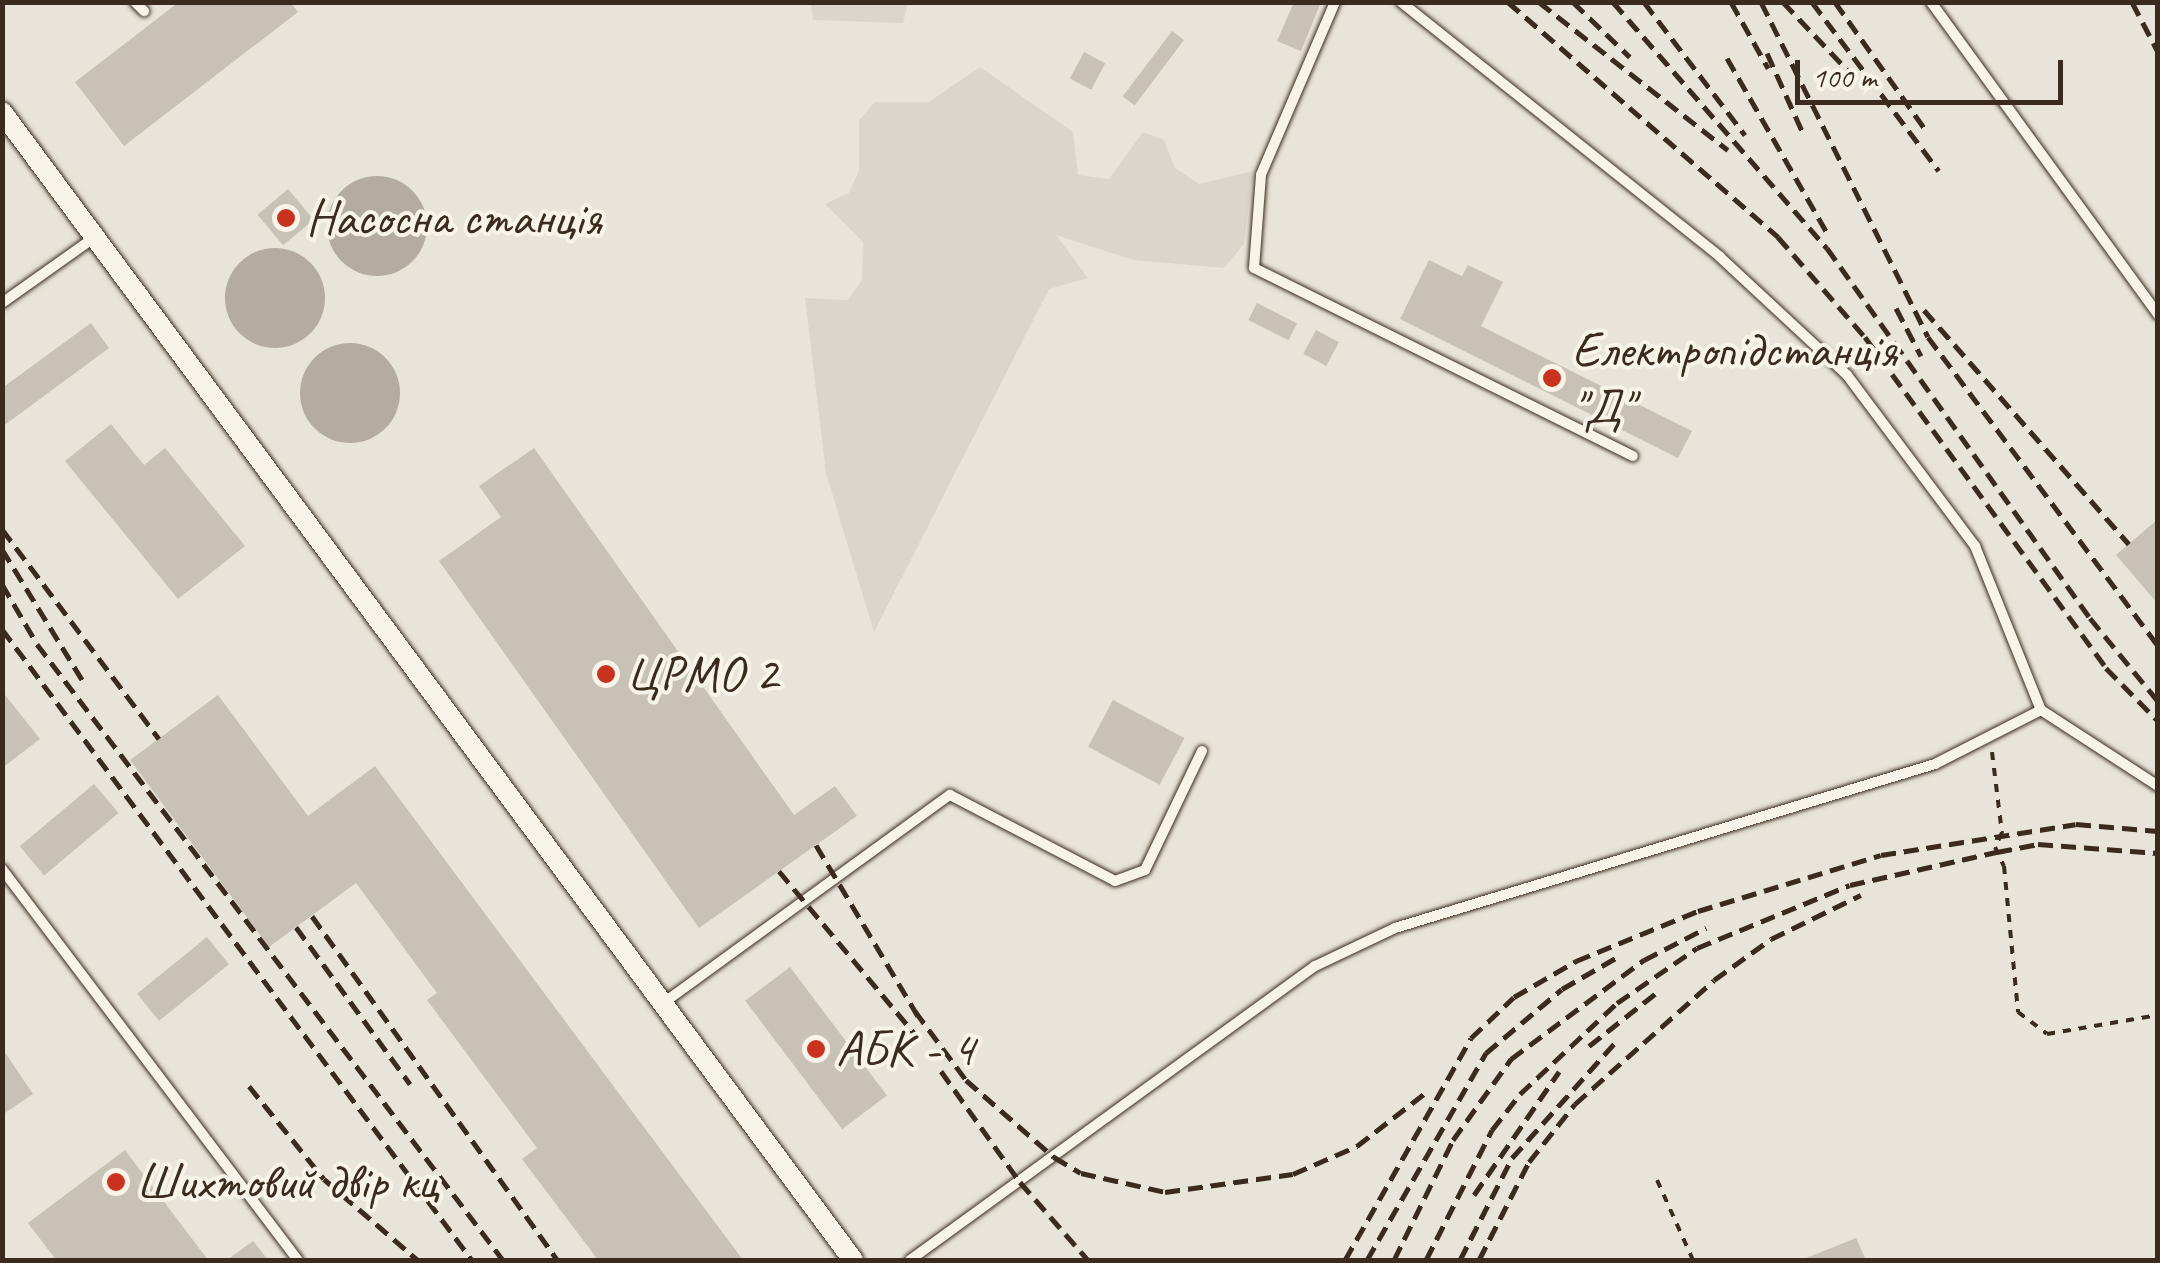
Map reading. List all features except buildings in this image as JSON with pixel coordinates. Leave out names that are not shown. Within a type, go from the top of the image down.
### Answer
[{"type":"street","points":[[2,112],[666,1001],[853,1260]]},
{"type":"lane","points":[[135,2],[144,12]]},
{"type":"lane","points":[[1336,2],[1261,175],[1254,268],[1633,456]]},
{"type":"lane","points":[[1401,2],[1720,257],[1847,374],[1975,546],[2041,710],[2158,786]]},
{"type":"lane","points":[[1931,2],[2158,315]]},
{"type":"lane","points":[[2,304],[96,236]]},
{"type":"lane","points":[[910,1260],[1315,966],[1396,928],[1991,742],[2041,710]]},
{"type":"lane","points":[[666,1001],[950,794],[1115,881],[1145,870],[1202,751]]},
{"type":"lane","points":[[2,868],[298,1260]]},
{"type":"path","points":[[1991,742],[2002,833],[1994,847],[2004,866],[2018,1012],[2047,1034],[2158,1015]]},
{"type":"path","points":[[1658,1180],[1693,1260]]},
{"type":"shaded area","points":[[811,2],[908,3],[903,23],[813,20]]},
{"type":"shaded area","points":[[3,3],[2157,3],[2157,1260],[3,1260]]},
{"type":"shaded area","points":[[980,67],[1073,132],[1078,175],[1109,179],[1143,132],[1164,140],[1175,168],[1199,184],[1253,171],[1244,244],[1224,268],[1133,260],[1056,235],[1088,278],[1049,289],[874,632],[826,473],[805,298],[848,300],[862,280],[863,242],[825,204],[849,193],[859,170],[859,120],[875,102],[929,102]]},
{"type":"shaded area","points":[[377,176],[405,184],[419,198],[427,226],[419,254],[405,268],[377,276],[349,268],[335,254],[327,226],[335,198],[349,184]]},
{"type":"shaded area","points":[[275,248],[303,256],[317,270],[325,298],[317,326],[303,340],[275,348],[247,340],[233,326],[225,298],[233,270],[247,256]]},
{"type":"shaded area","points":[[350,343],[378,351],[392,365],[400,393],[392,421],[378,435],[350,443],[322,435],[308,421],[300,393],[308,365],[322,351]]},
{"type":"railway","points":[[1508,2],[1778,237],[1865,337],[2106,668],[2158,721]]},
{"type":"railway","points":[[1539,2],[1728,150]]},
{"type":"railway","points":[[1573,2],[1630,57]]},
{"type":"railway","points":[[1613,2],[1827,248],[2090,618],[2158,701]]},
{"type":"railway","points":[[1644,2],[1745,135]]},
{"type":"railway","points":[[1731,2],[1768,68]]},
{"type":"railway","points":[[1761,2],[1928,337],[2158,646]]},
{"type":"railway","points":[[1783,2],[1855,78]]},
{"type":"railway","points":[[1812,2],[1939,171]]},
{"type":"railway","points":[[1835,2],[1925,129]]},
{"type":"railway","points":[[2132,2],[2158,52]]},
{"type":"railway","points":[[1767,53],[1802,131]]},
{"type":"railway","points":[[1727,58],[1829,236]]},
{"type":"railway","points":[[1896,308],[1921,356]]},
{"type":"railway","points":[[1924,310],[2129,544]]},
{"type":"railway","points":[[2,529],[159,739]]},
{"type":"railway","points":[[2,549],[83,681]]},
{"type":"railway","points":[[2,584],[37,644],[503,1260]]},
{"type":"railway","points":[[2,629],[472,1260]]},
{"type":"railway","points":[[1345,1260],[1471,1038],[1514,997],[1576,961],[1698,911],[1881,855],[2076,824],[2158,831]]},
{"type":"railway","points":[[1426,1260],[1492,1130],[1520,1094],[1617,1003],[1697,948],[1850,885],[1997,852],[2038,844],[2158,853]]},
{"type":"railway","points":[[816,845],[922,1023]]},
{"type":"railway","points":[[779,871],[918,1038]]},
{"type":"railway","points":[[1479,1260],[1529,1162],[1575,1104],[1714,980],[1771,939],[1861,895]]},
{"type":"railway","points":[[312,916],[557,1260]]},
{"type":"railway","points":[[296,927],[410,1084]]},
{"type":"railway","points":[[1394,1260],[1453,1140],[1511,1059],[1644,960],[1706,928]]},
{"type":"railway","points":[[1367,1260],[1486,1053],[1562,989],[1621,955]]},
{"type":"railway","points":[[1589,1046],[1660,990]]},
{"type":"railway","points":[[915,1011],[966,1080],[1054,1157],[1081,1173],[1165,1192],[1293,1174],[1357,1146],[1428,1091]]},
{"type":"railway","points":[[1460,1260],[1512,1158],[1615,1043]]},
{"type":"railway","points":[[941,1071],[1020,1182],[1088,1260]]},
{"type":"railway","points":[[1474,1195],[1559,1072]]},
{"type":"railway","points":[[249,1086],[324,1179],[418,1260]]},
{"type":"place","name":"Насосна станція","points":[[286,218]]},
{"type":"place","name":"Електропідстанція \"Д\"","points":[[1552,378]]},
{"type":"place","name":"ЦРМО 2","points":[[606,674]]},
{"type":"place","name":"АБК - 4","points":[[816,1049]]},
{"type":"place","name":"Шихтовий двір кц","points":[[116,1182]]}]
